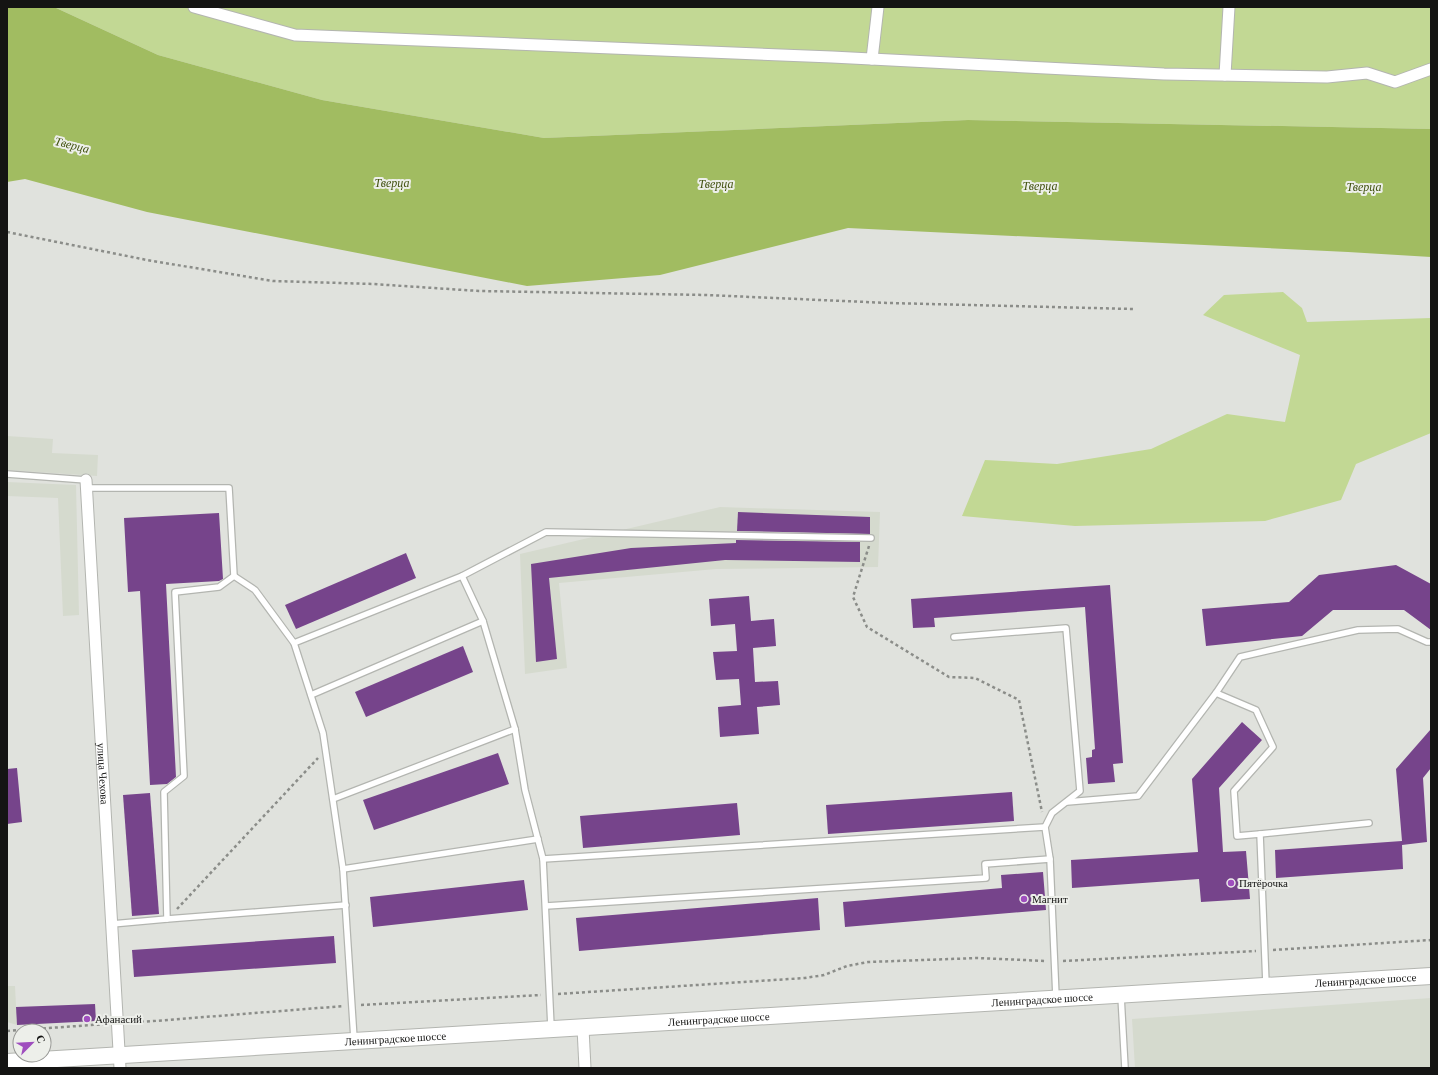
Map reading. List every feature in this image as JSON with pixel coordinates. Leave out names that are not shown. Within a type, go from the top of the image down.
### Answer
[{"type":"main road","name":"Ленинградское шоссе","points":[[7,1062],[120,1062],[354,1042],[1431,976]]},
{"type":"street","points":[[194,7],[295,35],[872,59],[1164,74],[1327,77],[1367,73],[1395,82],[1431,68]]},
{"type":"street","points":[[872,59],[878,7]]},
{"type":"street","points":[[1224,75],[1229,7]]},
{"type":"street","name":"улица Чехова","points":[[86,484],[120,1062]]},
{"type":"street","points":[[584,1028],[585,1068]]},
{"type":"lane","points":[[7,474],[86,484],[229,488],[234,576]]},
{"type":"lane","points":[[294,643],[462,576],[546,532],[871,538]]},
{"type":"lane","points":[[234,576],[255,590],[294,643],[322,733],[343,868],[353,1006],[354,1042]]},
{"type":"lane","points":[[167,920],[164,792],[184,776],[175,592],[219,587],[234,576]]},
{"type":"lane","points":[[462,576],[482,621],[515,729],[525,790],[543,859],[551,1030]]},
{"type":"lane","points":[[310,695],[482,621]]},
{"type":"lane","points":[[954,637],[1066,628],[1080,791],[1052,813],[1045,827],[1050,860],[1057,999]]},
{"type":"lane","points":[[1067,802],[1138,796],[1216,693],[1240,658],[1358,630],[1398,629],[1427,642],[1431,642]]},
{"type":"lane","points":[[1216,693],[1256,710],[1273,747],[1234,790],[1237,836],[1369,823]]},
{"type":"lane","points":[[333,799],[515,729]]},
{"type":"lane","points":[[543,859],[1045,827]]},
{"type":"lane","points":[[1260,834],[1266,986]]},
{"type":"lane","points":[[343,868],[538,839]]},
{"type":"lane","points":[[546,906],[986,878],[985,864],[1050,860]]},
{"type":"lane","points":[[112,924],[346,905]]},
{"type":"lane","points":[[1121,995],[1125,1068]]},
{"type":"path","points":[[7,232],[147,260],[273,281],[373,284],[479,291],[706,295],[889,303],[1133,309]]},
{"type":"path","points":[[871,538],[853,597],[867,627],[949,677],[975,678],[1019,700],[1045,827]]},
{"type":"path","points":[[167,920],[325,750]]},
{"type":"path","points":[[7,1031],[353,1006],[550,995],[805,978],[824,975],[847,966],[868,962],[978,958],[1055,961],[1431,940]]},
{"type":"shaded area","points":[[54,7],[1431,7],[1431,129],[968,120],[544,138],[322,100],[158,55]]},
{"type":"shaded area","points":[[1283,292],[1302,308],[1307,322],[1431,318],[1431,433],[1356,464],[1341,500],[1265,521],[1075,526],[962,516],[985,460],[1057,464],[1151,449],[1227,414],[1285,422],[1300,355],[1203,315],[1224,295]]},
{"type":"shaded area","points":[[7,436],[53,439],[52,453],[98,455],[97,476],[7,470]]},
{"type":"shaded area","points":[[7,482],[76,485],[79,615],[63,616],[58,498],[7,496]]},
{"type":"shaded area","points":[[720,507],[880,512],[878,567],[716,569],[559,583],[567,668],[525,674],[520,554]]},
{"type":"shaded area","points":[[7,986],[15,986],[17,1023],[7,1022]]},
{"type":"shaded area","points":[[1431,998],[1431,1068],[1135,1068],[1132,1019]]},
{"type":"water","name":"Тверца","points":[[7,7],[54,7],[158,55],[322,100],[544,138],[968,120],[1431,129],[1431,257],[848,228],[660,275],[527,286],[147,212],[25,179],[7,182]]},
{"type":"building","points":[[738,512],[870,517],[870,534],[737,531]]},
{"type":"building","points":[[219,513],[223,579],[219,581],[166,584],[176,777],[167,784],[150,785],[140,591],[128,592],[124,518]]},
{"type":"building","points":[[736,540],[860,542],[860,562],[725,560],[549,578],[557,659],[536,662],[531,564],[631,548],[736,543]]},
{"type":"building","points":[[406,553],[416,578],[296,629],[285,605]]},
{"type":"building","points":[[1396,565],[1431,584],[1431,630],[1404,610],[1333,610],[1302,636],[1206,646],[1202,609],[1289,602],[1319,575]]},
{"type":"building","points":[[1110,585],[1123,763],[1113,764],[1115,782],[1088,784],[1086,758],[1092,757],[1092,750],[1095,749],[1085,607],[934,618],[935,627],[913,628],[911,599]]},
{"type":"building","points":[[749,596],[751,621],[774,619],[776,646],[753,648],[755,682],[778,681],[780,705],[757,707],[759,734],[720,737],[718,707],[741,705],[739,679],[716,680],[713,652],[737,651],[735,624],[711,626],[709,599]]},
{"type":"building","points":[[463,646],[473,672],[366,717],[355,692]]},
{"type":"building","points":[[1242,722],[1262,740],[1219,788],[1223,852],[1246,851],[1250,899],[1201,902],[1199,879],[1072,888],[1071,860],[1198,852],[1192,779]]},
{"type":"building","points":[[1431,729],[1431,768],[1423,778],[1427,842],[1402,845],[1403,869],[1276,878],[1275,850],[1402,841],[1396,769]]},
{"type":"building","points":[[498,753],[509,784],[374,830],[363,800]]},
{"type":"building","points":[[17,768],[22,822],[7,824],[7,769]]},
{"type":"building","points":[[1012,792],[1014,821],[828,834],[826,805]]},
{"type":"building","points":[[150,793],[159,914],[132,916],[123,795]]},
{"type":"building","points":[[737,803],[740,835],[583,848],[580,816]]},
{"type":"building","points":[[1043,872],[1046,910],[845,927],[843,902],[1002,888],[1001,875]]},
{"type":"building","points":[[524,880],[528,910],[373,927],[370,897]]},
{"type":"building","points":[[818,898],[820,930],[579,951],[576,918]]},
{"type":"building","points":[[334,936],[336,963],[134,977],[132,950]]},
{"type":"building","points":[[95,1004],[96,1021],[17,1023],[16,1007]]},
{"type":"place","name":"Пятёрочка","points":[[1231,883]]},
{"type":"place","name":"Магнит","points":[[1024,899]]},
{"type":"place","name":"Афанасий","points":[[87,1019]]}]
